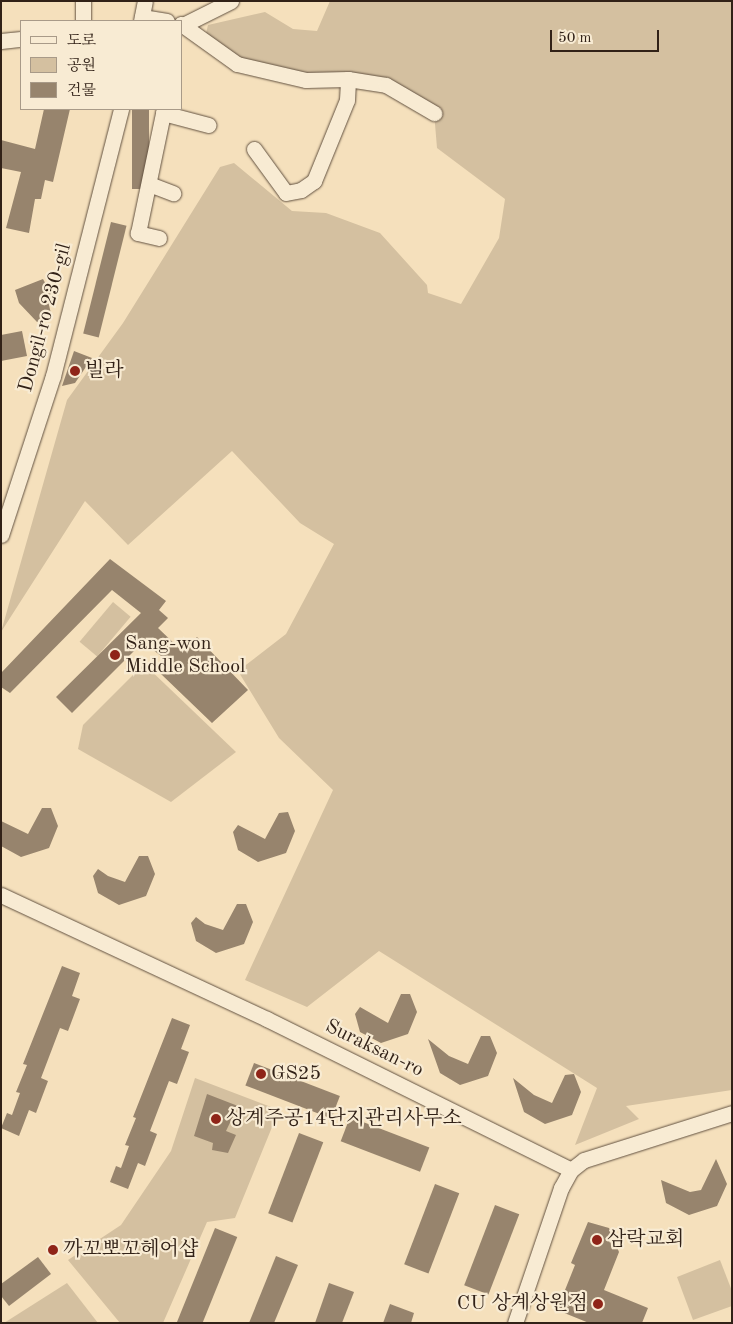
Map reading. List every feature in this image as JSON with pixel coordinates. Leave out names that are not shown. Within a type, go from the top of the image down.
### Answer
[{"type":"street","points":[[83,1],[83,20]]},
{"type":"street","points":[[145,1],[142,19],[154,20]]},
{"type":"street","points":[[182,25],[231,1]]},
{"type":"street","points":[[182,26],[237,64],[306,80],[348,79],[386,85],[434,113]]},
{"type":"street","points":[[1,41],[20,39]]},
{"type":"street","points":[[254,149],[286,193],[301,190],[314,181],[348,100],[348,79]]},
{"type":"street","name":"Dongil-ro 230-gil","points":[[1,535],[52,376],[121,110]]},
{"type":"street","points":[[159,238],[138,233],[164,111],[208,125]]},
{"type":"street","points":[[148,184],[173,193]]},
{"type":"street","name":"Suraksan-ro","points":[[1,895],[267,1019],[571,1170]]},
{"type":"street","points":[[518,1322],[561,1188],[571,1170],[584,1160],[732,1113]]},
{"type":"green space","points":[[330,1],[732,1],[732,1090],[626,1106],[639,1119],[575,1145],[597,1088],[379,951],[307,1007],[245,980],[333,790],[279,738],[238,671],[286,634],[334,544],[300,523],[232,451],[128,545],[85,501],[1,632],[67,400],[123,323],[220,167],[234,163],[292,211],[326,213],[380,233],[427,285],[428,293],[461,304],[499,238],[505,199],[437,148],[434,112],[365,76],[290,73],[203,46],[208,25],[265,12],[293,29],[317,31]]},
{"type":"green space","points":[[113,602],[131,617],[97,657],[80,642]]},
{"type":"green space","points":[[144,664],[236,752],[171,802],[78,749],[83,725]]},
{"type":"green space","points":[[195,1078],[279,1110],[235,1218],[207,1222],[163,1323],[120,1323],[68,1260],[121,1225],[171,1151]]},
{"type":"green space","points":[[720,1260],[732,1291],[732,1306],[693,1320],[677,1277]]},
{"type":"green space","points":[[67,1283],[98,1323],[4,1323]]},
{"type":"building","points":[[44,110],[70,110],[53,182],[45,180],[41,199],[35,199],[29,233],[6,228],[21,172],[1,168],[1,140],[35,149]]},
{"type":"building","points":[[132,110],[149,110],[149,189],[132,189]]},
{"type":"building","points":[[111,222],[127,226],[99,337],[83,334]]},
{"type":"building","points":[[43,279],[54,299],[49,305],[52,318],[37,322],[19,303],[15,290]]},
{"type":"building","points":[[22,331],[27,356],[1,361],[1,335]]},
{"type":"building","name":"빌라","points":[[74,351],[92,358],[75,383],[62,386]]},
{"type":"building","points":[[110,559],[166,601],[159,610],[168,618],[158,628],[181,650],[197,637],[248,690],[212,723],[161,674],[170,663],[143,642],[72,713],[56,697],[141,613],[112,590],[10,693],[1,687],[1,673]]},
{"type":"building","points":[[42,808],[51,808],[58,826],[49,848],[21,857],[1,846],[1,821],[28,834]]},
{"type":"building","points":[[288,812],[295,831],[286,853],[258,862],[238,850],[233,832],[238,825],[265,839],[279,813]]},
{"type":"building","points":[[139,856],[148,856],[155,874],[146,896],[119,905],[98,893],[93,876],[98,869],[108,876],[125,882]]},
{"type":"building","points":[[237,904],[246,904],[253,922],[244,944],[216,953],[196,941],[191,923],[196,917],[205,924],[223,930]]},
{"type":"building","points":[[62,966],[80,973],[72,996],[80,999],[68,1031],[60,1028],[41,1078],[48,1081],[36,1113],[29,1110],[19,1136],[1,1128],[7,1113],[12,1115],[20,1093],[16,1092],[27,1065],[23,1064]]},
{"type":"building","points":[[401,994],[410,994],[417,1012],[408,1034],[381,1043],[360,1032],[355,1014],[360,1007],[388,1023]]},
{"type":"building","points":[[172,1018],[190,1025],[181,1049],[189,1052],[177,1084],[169,1081],[150,1131],[157,1134],[145,1166],[138,1163],[128,1189],[110,1182],[116,1166],[121,1168],[129,1146],[125,1145],[136,1118],[133,1117]]},
{"type":"building","points":[[481,1036],[490,1036],[497,1053],[488,1076],[460,1085],[440,1073],[428,1039],[449,1056],[468,1064]]},
{"type":"building","points":[[254,1063],[340,1096],[331,1118],[245,1085]]},
{"type":"building","points":[[574,1074],[581,1092],[572,1115],[545,1124],[524,1112],[513,1078],[534,1095],[552,1103],[565,1075]]},
{"type":"building","name":"상계주공14단지관리사무소","points":[[207,1094],[238,1106],[226,1131],[236,1135],[228,1153],[212,1150],[213,1143],[194,1136]]},
{"type":"building","points":[[350,1117],[429,1147],[420,1172],[341,1141]]},
{"type":"building","points":[[299,1133],[323,1142],[292,1223],[268,1213]]},
{"type":"building","points":[[716,1159],[727,1184],[717,1206],[689,1215],[666,1203],[661,1180],[690,1192],[701,1190]]},
{"type":"building","points":[[435,1184],[459,1193],[428,1274],[404,1264]]},
{"type":"building","points":[[495,1205],[519,1214],[488,1295],[464,1285]]},
{"type":"building","points":[[588,1222],[609,1228],[619,1252],[604,1290],[648,1308],[642,1323],[589,1323],[557,1310],[575,1265],[571,1263]]},
{"type":"building","points":[[215,1228],[237,1237],[203,1323],[177,1323]]},
{"type":"building","points":[[276,1256],[298,1265],[274,1323],[249,1323]]},
{"type":"building","points":[[38,1257],[51,1274],[9,1306],[1,1296],[1,1284]]},
{"type":"building","points":[[329,1283],[354,1292],[342,1323],[315,1323]]},
{"type":"building","points":[[390,1304],[414,1313],[411,1323],[383,1323]]},
{"type":"place","name":"빌라","points":[[75,371]]},
{"type":"place","name":"Sang-won Middle School","points":[[115,655]]},
{"type":"place","name":"GS25","points":[[261,1074]]},
{"type":"place","name":"상계주공14단지관리사무소","points":[[216,1119]]},
{"type":"place","name":"삼락교회","points":[[597,1240]]},
{"type":"place","name":"까꼬뽀꼬헤어샵","points":[[53,1250]]},
{"type":"place","name":"CU 상계상원점","points":[[598,1304]]}]
